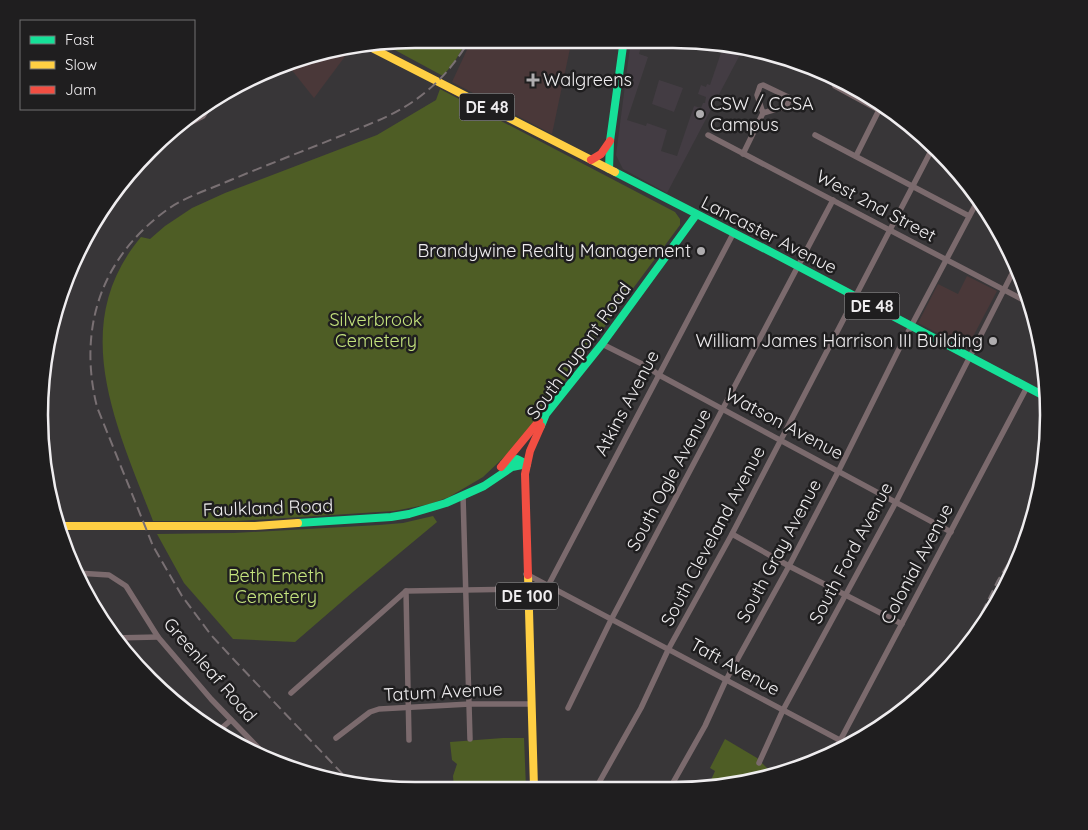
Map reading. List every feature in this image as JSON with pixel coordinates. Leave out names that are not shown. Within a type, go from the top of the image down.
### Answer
[{"type":"main road","points":[[609,169],[610,141],[623,48]]},
{"type":"main road","name":"DE 48","points":[[376,50],[609,169]]},
{"type":"main road","points":[[592,160],[601,154],[610,141]]},
{"type":"main road","name":"Lancaster Avenue","points":[[609,169],[1040,394]]},
{"type":"main road","name":"South Dupont Road","points":[[534,782],[526,574],[526,464],[533,441],[546,414],[602,344],[696,215]]},
{"type":"main road","points":[[501,467],[546,414]]},
{"type":"main road","name":"Faulkland Road","points":[[475,489],[505,463],[518,458],[526,464]]},
{"type":"main road","name":"Faulkland Road","points":[[65,526],[255,526],[383,518],[428,509],[484,486],[512,467],[526,464]]},
{"type":"street","points":[[743,154],[764,113],[786,106],[789,100],[788,97],[763,85],[760,86],[757,95],[764,113]]},
{"type":"street","points":[[835,86],[849,92]]},
{"type":"street","points":[[856,156],[879,111]]},
{"type":"street","name":"West 2nd Street","points":[[708,135],[1022,299]]},
{"type":"street","points":[[815,135],[969,216]]},
{"type":"street","name":"South Cleveland Avenue","points":[[599,782],[641,708],[669,648],[781,441],[930,152]]},
{"type":"street","name":"South Ogle Avenue","points":[[568,708],[611,620],[724,410],[832,200]]},
{"type":"street","name":"South Gray Avenue","points":[[673,782],[705,726],[726,680],[789,566],[911,326],[975,205]]},
{"type":"street","name":"Atkins Avenue","points":[[548,586],[733,234]]},
{"type":"street","name":"South Ford Avenue","points":[[759,763],[783,710],[896,502],[1012,273]]},
{"type":"street","name":"Watson Avenue","points":[[602,344],[648,367],[659,375],[839,470],[951,532]]},
{"type":"street","name":"Colonial Avenue","points":[[837,744],[1027,387]]},
{"type":"street","points":[[463,495],[470,739]]},
{"type":"street","points":[[732,534],[789,566],[902,624]]},
{"type":"street","name":"Greenleaf Road","points":[[83,573],[109,575],[118,579],[126,586],[158,637],[231,720],[258,748]]},
{"type":"street","name":"Taft Avenue","points":[[526,574],[611,620],[669,648],[842,742]]},
{"type":"street","points":[[291,693],[406,591],[527,588]]},
{"type":"street","points":[[406,591],[409,740]]},
{"type":"street","points":[[122,638],[158,637]]},
{"type":"street","name":"Tatum Avenue","points":[[336,738],[374,710],[408,706],[531,704]]},
{"type":"street","points":[[222,728],[231,720]]},
{"type":"shaded area","points":[[468,48],[570,48],[552,134],[452,82]]},
{"type":"shaded area","name":"CSW / CCSA Campus","points":[[630,48],[641,48],[639,54],[648,57],[627,120],[646,126],[647,123],[667,130],[661,151],[677,156],[694,106],[701,108],[703,103],[705,103],[706,97],[698,94],[701,85],[706,87],[707,84],[710,85],[722,51],[740,54],[667,193],[623,169],[616,155]]},
{"type":"shaded area","points":[[346,54],[314,98],[291,69]]},
{"type":"shaded area","points":[[807,73],[834,84],[833,87]]},
{"type":"shaded area","name":"CSW / CCSA Campus","points":[[659,80],[683,88],[674,112],[652,104]]},
{"type":"shaded area","points":[[967,276],[997,291],[967,348],[918,323],[938,284],[958,294]]},
{"type":"green space","points":[[391,48],[463,48],[443,76]]},
{"type":"green space","name":"Silverbrook Cemetery","points":[[440,89],[675,212],[680,219],[680,225],[517,445],[483,477],[449,497],[430,504],[394,511],[237,521],[153,521],[114,414],[106,378],[103,342],[106,306],[119,271],[141,237],[150,239],[165,226],[192,208],[225,193],[377,135],[436,100]]},
{"type":"green space","name":"Beth Emeth Cemetery","points":[[433,516],[437,522],[295,642],[233,639],[184,583],[157,534],[234,533],[379,525],[403,523]]},
{"type":"green space","points":[[524,738],[526,782],[454,782],[453,776],[457,764],[452,760],[450,742]]},
{"type":"green space","points":[[725,739],[757,758],[769,770],[711,780],[715,771],[710,768]]},
{"type":"railway","points":[[344,775],[211,635],[182,596],[153,546],[97,407],[90,351],[93,324],[99,299],[110,274],[124,252],[142,231],[164,212],[194,195],[392,114],[431,88],[452,66],[464,48]]},
{"type":"railway","points":[[978,620],[998,580],[1013,556]]},
{"type":"traffic: fast","points":[[609,169],[610,141],[623,48]]},
{"type":"traffic: fast","points":[[615,172],[1040,394]]},
{"type":"traffic: fast","points":[[541,426],[546,414],[602,344],[696,215]]},
{"type":"traffic: fast","points":[[504,464],[517,459],[527,464]]},
{"type":"traffic: fast","points":[[298,523],[391,517],[409,514],[446,503],[484,486],[512,467],[527,464]]},
{"type":"traffic: slow","points":[[376,50],[615,172]]},
{"type":"traffic: slow","points":[[65,526],[255,526],[298,523]]},
{"type":"traffic: slow","points":[[528,575],[534,782]]},
{"type":"traffic: jam","points":[[591,160],[601,154],[610,141]]},
{"type":"traffic: jam","points":[[501,467],[539,421]]},
{"type":"traffic: jam","points":[[528,575],[525,474],[530,451],[541,426]]},
{"type":"place","name":"Walgreens","points":[[533,80]]},
{"type":"place","name":"CSW / CCSA Campus","points":[[700,114]]},
{"type":"place","name":"Brandywine Realty Management","points":[[701,251]]},
{"type":"place","name":"William James Harrison III Building","points":[[993,341]]}]
